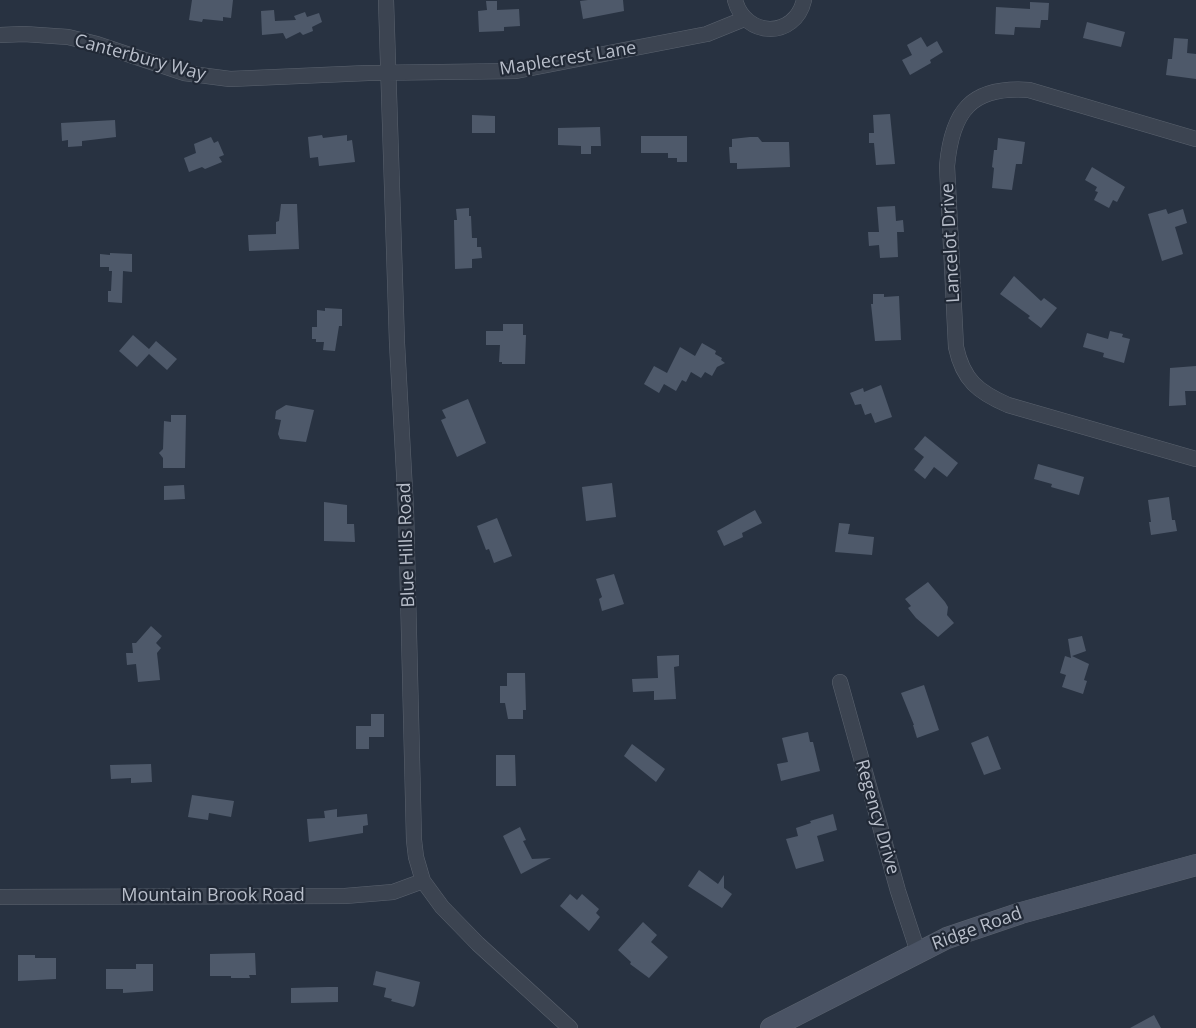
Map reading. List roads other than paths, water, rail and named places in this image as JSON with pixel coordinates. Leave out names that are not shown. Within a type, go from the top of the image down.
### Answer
[{"type":"street","name":"Blue Hills Road","points":[[386,0],[397,343],[406,510],[416,857],[423,881],[442,908],[570,1028]]},
{"type":"street","points":[[735,0],[737,9],[744,19],[753,26],[764,29],[776,29],[787,25],[796,18],[804,0]]},
{"type":"street","name":"Maplecrest Lane","points":[[389,73],[516,71],[707,34],[744,19]]},
{"type":"street","name":"Canterbury Way","points":[[0,35],[68,37],[184,73],[208,77],[254,79],[389,73]]},
{"type":"street","name":"Lancelot Drive","points":[[1196,139],[1029,90],[1005,90],[982,97],[964,109],[957,119],[949,141],[947,166],[956,347],[960,364],[971,383],[992,398],[1008,405],[1196,459]]},
{"type":"street","name":"Regency Drive","points":[[840,682],[898,891],[918,952]]},
{"type":"street","name":"Ridge Road","points":[[771,1028],[918,952],[956,935],[1022,913],[1196,865]]},
{"type":"street","name":"Mountain Brook Road","points":[[0,897],[345,896],[393,892],[423,881]]}]
